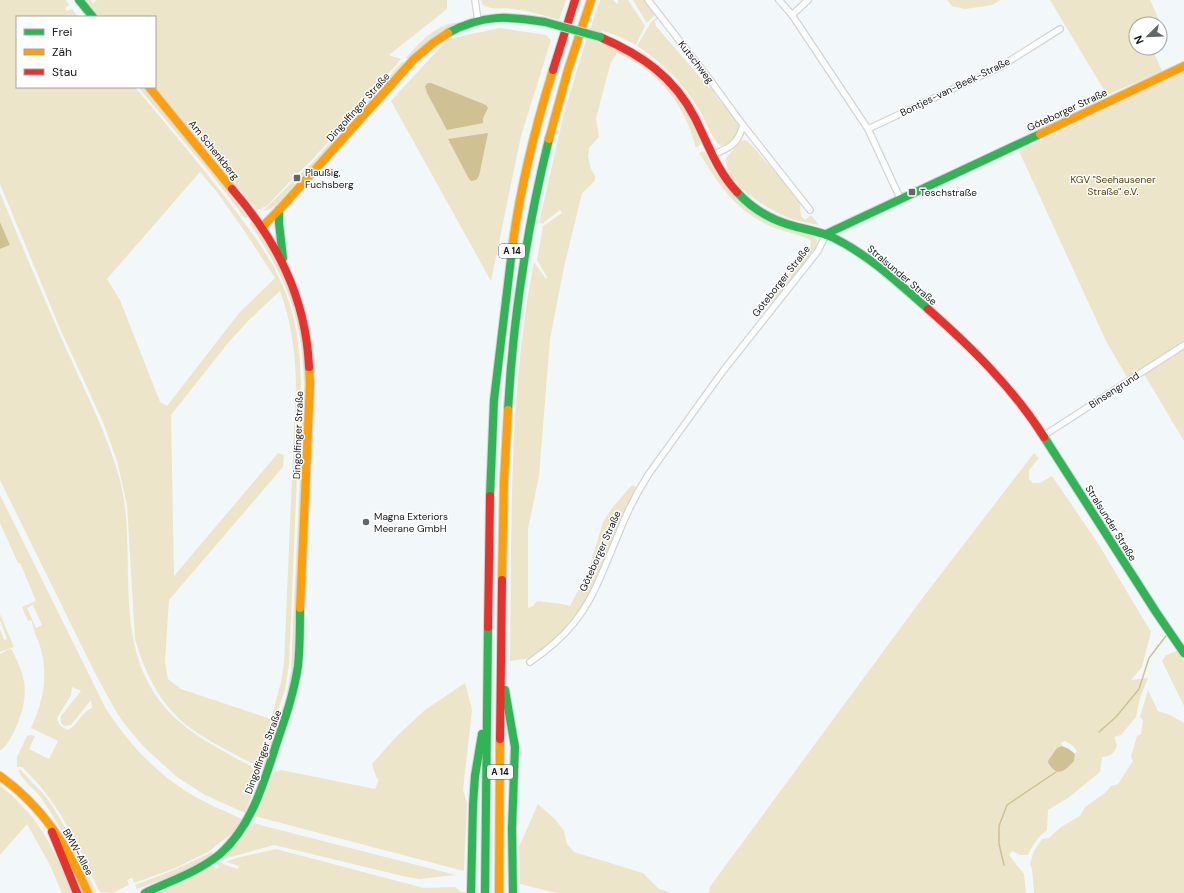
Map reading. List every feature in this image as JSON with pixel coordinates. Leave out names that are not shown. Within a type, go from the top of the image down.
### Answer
[{"type":"main road","points":[[79,0],[92,16]]},
{"type":"main road","name":"A 14","points":[[485,889],[491,462],[494,400],[516,222],[545,96],[575,0]]},
{"type":"main road","name":"A 14","points":[[499,891],[504,469],[508,403],[521,285],[534,206],[558,105],[591,0]]},
{"type":"main road","name":"Stralsunder Straße","points":[[478,21],[501,17],[545,22],[600,37],[633,52],[648,62],[668,80],[689,106],[717,166],[732,187],[744,199],[758,210],[785,224],[826,234],[858,252],[891,276],[950,328],[1024,406],[1156,612],[1184,653]]},
{"type":"main road","name":"Dingolfinger Straße","points":[[145,893],[193,871],[218,856],[230,845],[241,831],[256,802],[289,711],[295,684],[298,664],[310,370],[306,330],[295,289],[284,263],[262,227],[426,47],[440,37],[465,25],[478,21]]},
{"type":"main road","name":"Göteborger Straße","points":[[826,234],[1184,66]]},
{"type":"main road","name":"Am Schenkberg","points":[[150,88],[262,227]]},
{"type":"main road","points":[[279,210],[279,223],[284,263]]},
{"type":"main road","points":[[501,670],[515,746],[512,829],[513,893]]},
{"type":"main road","points":[[471,893],[475,776],[487,707]]},
{"type":"main road","name":"BMW-Allee","points":[[0,776],[20,792],[48,822],[69,852],[88,893]]},
{"type":"main road","name":"BMW-Allee","points":[[48,822],[77,893]]},
{"type":"street","points":[[475,0],[478,21]]},
{"type":"street","name":"Kutschweg","points":[[648,0],[810,210]]},
{"type":"street","points":[[779,0],[792,15],[868,129],[900,198]]},
{"type":"street","points":[[792,15],[808,0]]},
{"type":"street","name":"Bontjes-van-Beek-Straße","points":[[868,129],[1000,67],[1060,29]]},
{"type":"street","points":[[712,155],[731,147],[741,135],[743,125]]},
{"type":"street","name":"Göteborger Straße","points":[[530,662],[550,648],[574,623],[586,605],[598,582],[618,532],[645,480],[723,371],[818,251],[826,234]]},
{"type":"street","name":"Binsengrund","points":[[1043,436],[1184,345]]},
{"type":"green space","points":[[0,0],[66,0],[69,5],[65,8],[67,11],[72,9],[77,16],[16,16],[16,88],[136,88],[195,158],[245,223],[274,267],[289,302],[299,348],[301,383],[289,664],[285,690],[260,763],[251,763],[209,740],[185,724],[167,706],[148,674],[135,639],[127,505],[117,461],[103,422],[61,331],[0,184]],"holes":[[[200,172],[217,192],[275,278],[239,313],[167,406],[160,402],[120,300],[107,279]],[[280,291],[292,336],[296,383],[284,663],[281,682],[271,719],[181,689],[168,679],[165,662],[169,600],[283,467],[284,455],[278,453],[174,576],[171,415],[228,343],[249,320]]]},
{"type":"green space","points":[[84,0],[90,0],[93,3],[97,0],[447,0],[447,9],[389,55],[401,59],[311,161],[267,206],[257,210],[212,159],[154,88],[156,88],[156,16],[95,16]]},
{"type":"green space","points":[[481,0],[566,0],[559,20],[509,8],[491,8],[483,5]]},
{"type":"green space","points":[[600,0],[613,0],[618,4],[618,0],[628,0],[645,26],[636,45],[618,36],[602,31],[598,42],[600,43],[601,41],[630,53],[662,77],[680,98],[691,119],[701,144],[696,148],[685,118],[668,91],[658,80],[646,69],[617,53],[611,62],[596,118],[599,137],[589,148],[588,157],[595,180],[582,193],[564,267],[550,339],[539,476],[528,529],[528,608],[533,606],[537,601],[570,606],[589,569],[603,522],[612,508],[632,485],[637,488],[616,531],[597,581],[585,604],[573,622],[553,642],[531,658],[510,661],[513,461],[520,361],[526,311],[534,262],[546,279],[547,277],[537,260],[543,226],[562,213],[560,210],[542,224],[539,223],[564,113]]},
{"type":"green space","points":[[633,0],[646,0],[656,14],[648,22],[646,22]]},
{"type":"green space","points":[[947,0],[1001,0],[992,5],[965,9],[952,6]]},
{"type":"green space","points":[[1050,0],[1150,0],[1157,16],[1128,16],[1128,56],[1155,56],[1162,71],[1107,95]]},
{"type":"green space","points":[[658,16],[655,21],[656,26],[709,88],[712,85],[718,99],[735,118],[739,130],[733,141],[720,146],[694,101],[680,83],[656,60],[637,46],[651,22]]},
{"type":"green space","points":[[458,23],[432,38],[409,59],[406,58],[434,31],[448,24]]},
{"type":"green space","points":[[500,28],[546,35],[551,40],[521,136],[491,281],[391,101],[448,39]]},
{"type":"green space","points":[[638,49],[651,58],[682,88],[697,111],[710,139],[691,104],[665,72]]},
{"type":"green space","points":[[403,61],[404,64],[315,165],[301,178],[298,176],[313,162]]},
{"type":"green space","name":"KGV \"Seehausener Straße\" e.V.","points":[[1184,71],[1184,343],[1128,379],[1106,341],[1019,151]]},
{"type":"green space","points":[[139,88],[145,88],[248,217],[245,218],[211,174]]},
{"type":"green space","points":[[741,141],[748,141],[792,192],[800,204],[801,216],[805,220],[811,215],[819,225],[794,220],[779,214],[761,203],[736,182],[727,167],[726,158]]},
{"type":"green space","points":[[704,151],[717,175],[737,197],[807,234],[814,236],[817,239],[816,249],[774,303],[770,300],[810,248],[811,241],[768,225],[745,211],[720,185],[713,175],[699,153]]},
{"type":"green space","points":[[725,169],[744,193],[768,211],[787,219],[824,229],[796,223],[766,211],[741,192],[731,181]]},
{"type":"green space","points":[[292,182],[295,184],[277,204],[268,210],[263,211]]},
{"type":"green space","points":[[0,193],[56,325],[95,411],[115,463],[125,506],[130,611],[133,637],[139,662],[150,686],[159,700],[181,723],[208,742],[251,766],[256,774],[252,795],[245,813],[205,795],[177,777],[143,746],[123,722],[95,673],[0,480],[0,249],[10,245],[0,222]]},
{"type":"green space","points":[[252,221],[285,276],[295,305],[300,321],[304,344],[306,384],[294,668],[290,692],[265,766],[263,763],[286,698],[291,671],[304,383],[300,338],[290,299],[274,263],[250,224]]},
{"type":"green space","points":[[1184,347],[1184,441],[1144,374]]},
{"type":"green space","points":[[1034,453],[1039,458],[1029,470],[1029,479],[1033,483],[1040,483],[1052,476],[1099,545],[1151,632],[1142,667],[1131,680],[1148,678],[1140,698],[1136,717],[1121,735],[1114,737],[1117,745],[1115,751],[1108,756],[1102,757],[1100,772],[1068,798],[1048,810],[1047,830],[1036,841],[1028,855],[1020,855],[1012,851],[1009,855],[1024,874],[1026,893],[708,893],[710,890],[709,888],[924,596]],"holes":[[[1065,741],[1073,746],[1077,751],[1074,761],[1056,772],[1049,766],[1057,748],[1062,746],[1061,743]]]},
{"type":"green space","points":[[0,495],[106,709],[131,743],[151,764],[172,782],[205,802],[242,819],[235,831],[208,852],[173,869],[134,883],[132,878],[127,880],[129,885],[112,893],[100,892],[77,844],[57,808],[32,777],[22,767],[17,767],[17,757],[27,736],[35,736],[29,749],[49,759],[58,741],[31,728],[42,697],[44,686],[44,665],[32,622],[31,620],[28,621],[22,607],[36,601],[20,563],[18,563],[0,523]],"holes":[[[33,605],[42,625],[36,628],[27,608]],[[72,687],[81,691],[61,716],[61,723],[64,726],[71,725],[91,700],[92,708],[85,712],[68,730],[61,726],[57,718],[71,695]]]},
{"type":"green space","points":[[0,614],[14,647],[0,652],[0,629],[4,640],[7,639],[0,620]]},
{"type":"green space","points":[[10,649],[12,650],[21,670],[25,687],[25,696],[21,714],[12,736],[8,743],[0,751],[0,654]]},
{"type":"green space","points":[[1177,651],[1184,661],[1184,706],[1162,661],[1166,655]]},
{"type":"green space","points":[[465,683],[472,710],[463,790],[467,803],[464,871],[254,816],[269,779],[275,772],[281,770],[375,789],[379,780],[376,777],[372,764],[396,737],[425,710]]},
{"type":"green space","points":[[1148,690],[1158,711],[1170,715],[1184,723],[1184,893],[1034,893],[1032,869],[1030,864],[1034,851],[1042,839],[1049,838],[1061,827],[1080,816],[1085,807],[1105,793],[1111,786],[1118,784],[1133,761],[1131,757],[1137,736],[1141,734],[1143,720],[1140,717]]},
{"type":"green space","points":[[18,770],[21,770],[40,790],[54,808],[80,855],[96,892],[95,893],[92,893],[75,856],[56,821],[41,798],[23,778]]},
{"type":"green space","points":[[0,786],[18,801],[46,837],[73,893],[62,893],[50,865],[27,824],[0,855]]},
{"type":"green space","points":[[538,804],[555,819],[564,831],[567,844],[574,852],[643,873],[659,889],[672,893],[557,893],[520,884],[519,847]]},
{"type":"green space","points":[[254,823],[456,875],[420,879],[407,877],[274,845],[224,859],[223,857]]},
{"type":"green space","points":[[276,849],[424,888],[455,887],[461,892],[466,893],[156,893],[212,865],[216,869],[219,867],[216,862],[219,861],[225,865],[238,869],[239,866],[226,862],[236,858]]},
{"type":"green space","points":[[212,852],[213,854],[185,871],[137,889],[135,885],[174,870]]},
{"type":"shaded area","points":[[428,83],[486,105],[488,108],[483,118],[483,123],[447,130],[427,93],[425,86]]},
{"type":"shaded area","points":[[488,133],[479,176],[476,180],[471,181],[448,139]]},
{"type":"shaded area","points":[[0,222],[10,245],[0,249]]},
{"type":"shaded area","points":[[1062,746],[1075,754],[1074,761],[1065,770],[1057,772],[1050,766],[1048,761],[1057,748]]},
{"type":"waterway","points":[[1099,732],[1116,717],[1139,689],[1149,658],[1166,636]]},
{"type":"waterway","points":[[1004,865],[999,844],[999,826],[1007,805],[1056,772]]},
{"type":"traffic: fast","points":[[79,0],[92,16]]},
{"type":"traffic: fast","points":[[448,33],[473,22],[496,18],[545,22]]},
{"type":"traffic: fast","points":[[545,22],[600,37]]},
{"type":"traffic: fast","points":[[826,234],[1040,134]]},
{"type":"traffic: fast","points":[[508,410],[513,341],[522,273],[534,206],[549,139]]},
{"type":"traffic: fast","points":[[737,192],[764,214],[780,222],[824,234],[845,244],[894,279],[928,309]]},
{"type":"traffic: fast","points":[[279,210],[283,258]]},
{"type":"traffic: fast","points":[[490,496],[494,400],[513,242]]},
{"type":"traffic: fast","points":[[1044,437],[1184,653]]},
{"type":"traffic: fast","points":[[145,893],[203,866],[220,854],[231,843],[248,818],[267,774],[294,686],[299,659],[300,608]]},
{"type":"traffic: fast","points":[[485,893],[488,627]]},
{"type":"traffic: fast","points":[[505,690],[515,747],[512,829],[513,893]]},
{"type":"traffic: fast","points":[[471,893],[475,776],[482,734]]},
{"type":"traffic: slow","points":[[549,139],[568,70],[591,0]]},
{"type":"traffic: slow","points":[[262,227],[279,210],[414,59],[448,33]]},
{"type":"traffic: slow","points":[[1040,134],[1184,66]]},
{"type":"traffic: slow","points":[[513,242],[520,198],[553,70]]},
{"type":"traffic: slow","points":[[150,88],[232,189]]},
{"type":"traffic: slow","points":[[300,608],[310,384],[309,367]]},
{"type":"traffic: slow","points":[[502,580],[504,481],[508,410]]},
{"type":"traffic: slow","points":[[499,893],[500,739]]},
{"type":"traffic: slow","points":[[0,776],[29,800],[52,828],[72,859],[88,893]]},
{"type":"traffic: jam","points":[[553,70],[575,0]]},
{"type":"traffic: jam","points":[[600,37],[630,51],[667,79],[687,103],[718,166],[737,192]]},
{"type":"traffic: jam","points":[[232,189],[263,229],[286,272],[302,317],[307,342],[309,367]]},
{"type":"traffic: jam","points":[[928,309],[960,338],[1005,385],[1032,419],[1044,437]]},
{"type":"traffic: jam","points":[[488,627],[490,496]]},
{"type":"traffic: jam","points":[[500,739],[502,580]]},
{"type":"traffic: jam","points":[[52,832],[77,893]]},
{"type":"place","name":"Plaußig, Fuchsberg","points":[[297,178]]},
{"type":"place","name":"Teschstraße","points":[[912,192]]},
{"type":"place","name":"Magna Exteriors Meerane GmbH","points":[[366,522]]}]
